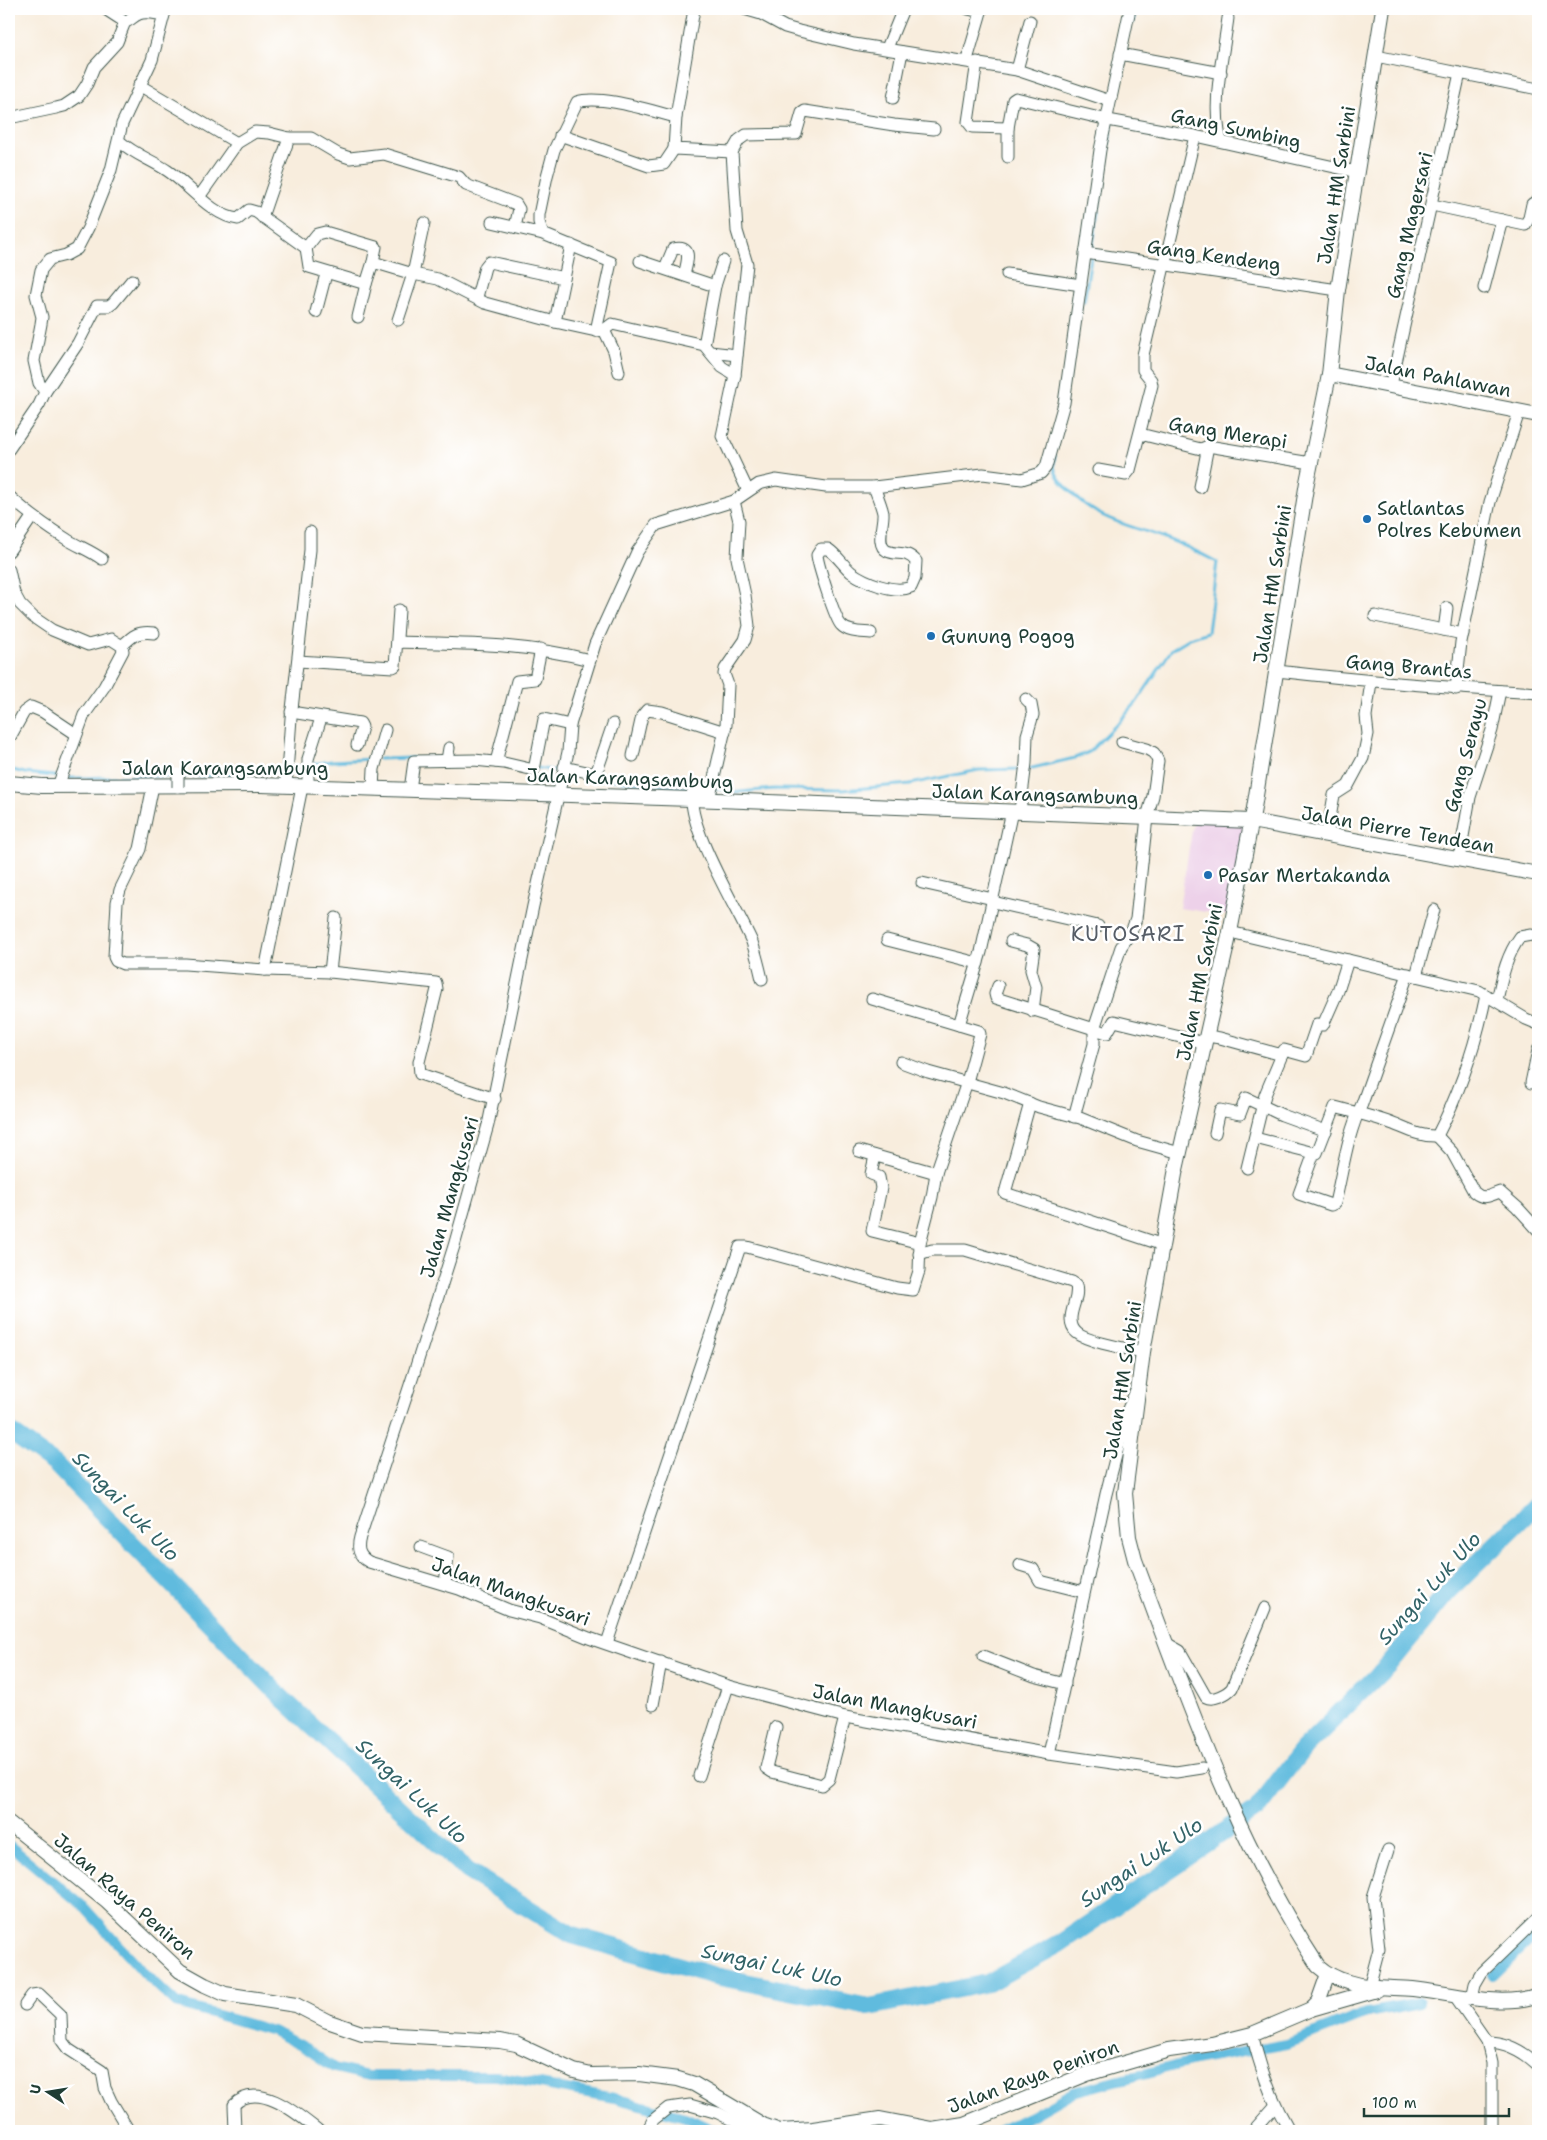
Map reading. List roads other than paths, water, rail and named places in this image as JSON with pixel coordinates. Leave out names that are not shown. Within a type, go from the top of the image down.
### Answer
[{"type":"main road","name":"Jalan HM Sarbini","points":[[1328,1974],[1314,1960],[1282,1906],[1250,1846],[1216,1772],[1135,1560],[1128,1530],[1125,1493],[1144,1352],[1163,1245],[1180,1153],[1230,932],[1277,671],[1311,463],[1330,374],[1338,290],[1383,9]]},
{"type":"main road","name":"Jalan Pahlawan","points":[[1330,374],[1538,415]]},
{"type":"main road","name":"Jalan Karangsambung","points":[[9,783],[27,786],[153,786],[179,782],[287,774],[306,782],[373,789],[559,794],[1250,821]]},
{"type":"main road","name":"Jalan Pierre Tendean","points":[[1250,821],[1538,874]]},
{"type":"main road","name":"Jalan Raya Peniron","points":[[9,1822],[106,1901],[180,1971],[225,1994],[296,2006],[327,2021],[362,2034],[516,2044],[574,2071],[592,2075],[638,2074],[678,2079],[694,2084],[763,2124],[780,2131],[795,2131],[880,2119],[914,2128],[932,2129],[964,2124],[1087,2074],[1169,2050],[1212,2044],[1252,2034],[1311,2009],[1385,1987]]},
{"type":"main road","points":[[1311,2009],[1318,2002],[1328,1974],[1349,1983],[1369,1987],[1487,1998],[1503,2002],[1526,2000],[1538,1995]]},
{"type":"street","points":[[45,392],[39,383],[34,361],[42,317],[36,295],[38,279],[44,264],[50,259],[74,251],[79,246],[94,214],[119,140],[122,124],[156,48],[165,12],[145,12],[125,22],[105,9]]},
{"type":"street","points":[[560,135],[649,166],[664,164],[674,149],[676,117],[694,9]]},
{"type":"street","points":[[744,9],[761,14],[785,27],[799,31],[854,44],[972,61],[1017,70],[1110,101]]},
{"type":"street","points":[[887,48],[904,9]]},
{"type":"street","points":[[968,9],[981,10],[972,61],[968,124],[972,127],[1008,128],[1008,157]]},
{"type":"street","name":"Jalan Mangkusari","points":[[1130,9],[1110,101],[1113,121],[1100,150],[1090,254],[1081,285],[1064,403],[1046,467],[1034,476],[1022,479],[983,474],[874,487],[826,487],[776,480],[759,484],[734,501],[656,525],[637,552],[603,624],[570,725],[568,752],[525,945],[495,1099],[454,1246],[359,1544],[360,1556],[369,1562],[445,1584],[509,1610],[540,1618],[589,1638],[728,1686],[844,1717],[1049,1754],[1176,1772],[1202,1768]]},
{"type":"street","points":[[1221,142],[1216,124],[1216,108],[1228,18]]},
{"type":"street","points":[[1017,70],[1030,21]]},
{"type":"street","points":[[9,118],[64,106],[78,96],[87,84],[94,67],[117,42],[125,22]]},
{"type":"street","points":[[893,98],[902,52]]},
{"type":"street","points":[[1120,54],[1221,73]]},
{"type":"street","points":[[1376,56],[1538,88]]},
{"type":"street","name":"Gang Magersari","points":[[1391,385],[1460,73]]},
{"type":"street","points":[[139,85],[237,143]]},
{"type":"street","name":"Gang Sumbing","points":[[1008,128],[1015,98],[1113,121],[1195,136],[1357,172]]},
{"type":"street","points":[[543,234],[539,215],[554,150],[576,102],[586,99],[608,102],[676,117]]},
{"type":"street","points":[[748,491],[722,440],[735,375],[747,264],[736,231],[732,152],[739,140],[746,135],[796,134],[802,113],[805,111],[894,125],[934,129]]},
{"type":"street","points":[[199,197],[237,143],[255,132],[269,132],[289,138],[311,138],[338,154],[350,158],[384,154],[460,178],[466,186],[516,204],[518,208],[515,227]]},
{"type":"street","points":[[1098,470],[1122,475],[1128,473],[1140,434],[1152,385],[1149,375],[1143,370],[1143,355],[1195,136]]},
{"type":"street","points":[[262,217],[275,177],[289,145],[289,138]]},
{"type":"street","points":[[119,140],[138,156],[168,171],[199,197],[233,218],[238,219],[249,210],[262,217],[306,248],[309,267],[326,274],[366,284]]},
{"type":"street","points":[[674,149],[732,152]]},
{"type":"street","points":[[1432,205],[1526,225],[1532,204],[1538,200]]},
{"type":"street","points":[[1484,288],[1502,220]]},
{"type":"street","points":[[492,222],[543,234],[611,262],[600,331],[614,351],[619,372]]},
{"type":"street","points":[[398,320],[424,224]]},
{"type":"street","points":[[306,248],[317,234],[325,232],[376,247],[374,262],[366,284],[358,317]]},
{"type":"street","points":[[555,322],[571,245]]},
{"type":"street","points":[[665,268],[672,250],[683,250],[689,256],[684,275]]},
{"type":"street","name":"Gang Kendeng","points":[[1090,254],[1338,290]]},
{"type":"street","points":[[640,261],[715,286]]},
{"type":"street","points":[[374,262],[412,274],[438,279],[493,306],[555,322],[600,331],[612,324],[737,355]]},
{"type":"street","points":[[476,297],[485,267],[489,262],[564,278]]},
{"type":"street","points":[[723,262],[715,286],[707,349],[722,367],[735,375]]},
{"type":"street","points":[[316,312],[326,274]]},
{"type":"street","points":[[1007,274],[1081,285]]},
{"type":"street","points":[[9,449],[78,343],[96,306],[109,306],[132,280]]},
{"type":"street","points":[[1456,689],[1463,634],[1494,487],[1518,415],[1521,412]]},
{"type":"street","name":"Gang Merapi","points":[[1140,434],[1202,449],[1208,446],[1311,463]]},
{"type":"street","points":[[1200,487],[1208,446]]},
{"type":"street","points":[[871,632],[853,631],[841,625],[831,601],[818,555],[821,549],[828,549],[852,573],[865,579],[895,590],[911,587],[915,578],[916,561],[911,556],[902,552],[888,551],[883,547],[881,542],[883,514],[874,487]]},
{"type":"street","points":[[9,496],[32,517],[102,559]]},
{"type":"street","points":[[734,501],[739,521],[737,558],[749,626],[745,640],[725,669],[724,674],[728,685],[725,732],[712,787],[707,794],[693,790],[691,799],[695,822],[752,942],[762,979]]},
{"type":"street","points":[[9,551],[32,517]]},
{"type":"street","points":[[287,774],[291,712],[298,661],[310,532]]},
{"type":"street","points":[[9,570],[14,593],[20,604],[33,617],[52,630],[88,645],[111,639],[122,646]]},
{"type":"street","points":[[1444,630],[1447,608]]},
{"type":"street","points":[[298,661],[391,668],[395,666],[399,610]]},
{"type":"street","points":[[1375,616],[1463,634]]},
{"type":"street","points":[[122,646],[134,634],[143,632],[154,633]]},
{"type":"street","points":[[397,642],[490,644],[541,649],[590,660]]},
{"type":"street","points":[[58,785],[84,715],[104,687],[123,651],[122,646]]},
{"type":"street","points":[[496,762],[516,681],[535,679],[541,649]]},
{"type":"street","name":"Gang Brantas","points":[[1277,671],[1371,682],[1538,693]]},
{"type":"street","points":[[1327,835],[1334,795],[1348,786],[1363,758],[1368,734],[1366,716],[1371,682]]},
{"type":"street","name":"Gang Serayu","points":[[1459,859],[1470,797],[1492,730],[1500,691]]},
{"type":"street","points":[[959,1026],[978,963],[1016,811],[1026,762],[1026,735],[1033,715],[1031,704],[1026,699]]},
{"type":"street","points":[[9,739],[24,712],[31,707],[43,712],[76,734]]},
{"type":"street","points":[[633,756],[640,723],[647,710],[662,712],[725,732]]},
{"type":"street","points":[[291,712],[361,724],[357,745]]},
{"type":"street","points":[[265,970],[306,782],[308,759],[321,718]]},
{"type":"street","points":[[410,790],[413,761],[447,755],[534,770],[544,720],[570,725]]},
{"type":"street","points":[[564,771],[596,774],[613,724]]},
{"type":"street","points":[[373,789],[374,769],[386,730]]},
{"type":"street","points":[[1074,1117],[1094,1044],[1094,1028],[1120,947],[1131,932],[1136,919],[1147,818],[1153,796],[1158,761],[1154,753],[1147,749],[1122,742]]},
{"type":"street","points":[[153,786],[140,849],[120,890],[117,902],[114,957],[116,961],[123,964],[185,964],[265,970],[330,972],[436,983],[437,989],[419,1062],[420,1074],[495,1099]]},
{"type":"street","points":[[922,883],[1098,926]]},
{"type":"street","points":[[1314,1153],[1299,1194],[1333,1205],[1343,1173],[1346,1150],[1357,1113],[1412,975],[1434,910]]},
{"type":"street","points":[[330,972],[336,918]]},
{"type":"street","points":[[1230,932],[1478,991],[1538,1024]]},
{"type":"street","points":[[1497,1000],[1507,958],[1513,947],[1520,937],[1531,935],[1538,937]]},
{"type":"street","points":[[887,940],[978,963]]},
{"type":"street","points":[[1011,941],[1027,944],[1034,949],[1031,970],[1036,987],[1033,1011]]},
{"type":"street","points":[[1247,1168],[1262,1106],[1284,1050],[1306,1056],[1317,1024],[1323,1024],[1330,1010],[1348,960]]},
{"type":"street","points":[[998,986],[995,994],[996,998],[1107,1033],[1114,1021],[1206,1040],[1220,1038],[1282,1055]]},
{"type":"street","points":[[1437,1136],[1460,1090],[1479,1028],[1486,995]]},
{"type":"street","points":[[607,1643],[740,1247],[746,1247],[859,1278],[911,1290],[915,1288],[919,1248],[932,1197],[936,1172],[967,1082],[980,1032],[872,999]]},
{"type":"street","points":[[1532,1083],[1538,1050]]},
{"type":"street","points":[[901,1062],[1074,1117],[1137,1141],[1180,1153]]},
{"type":"street","points":[[1215,1133],[1220,1110],[1240,1114],[1246,1098],[1326,1130]]},
{"type":"street","points":[[1030,1103],[1005,1193],[1163,1245]]},
{"type":"street","points":[[1255,1138],[1317,1154],[1335,1107],[1412,1132],[1437,1136],[1452,1152],[1478,1196],[1487,1197],[1500,1192],[1518,1207],[1538,1230]]},
{"type":"street","points":[[859,1151],[936,1172]]},
{"type":"street","points":[[875,1156],[871,1174],[880,1177],[881,1188],[872,1231],[919,1248],[965,1250],[1072,1282],[1076,1286],[1078,1294],[1071,1321],[1075,1332],[1109,1344],[1144,1352]]},
{"type":"street","points":[[1049,1754],[1123,1424],[1131,1400],[1139,1388]]},
{"type":"street","points":[[421,1546],[448,1557],[445,1584]]},
{"type":"street","points":[[1020,1565],[1034,1569],[1040,1581],[1084,1592]]},
{"type":"street","points":[[1166,1643],[1180,1651],[1206,1697],[1214,1698],[1228,1692],[1232,1688],[1264,1608]]},
{"type":"street","points":[[983,1656],[1034,1676],[1065,1684]]},
{"type":"street","points":[[653,1705],[661,1662]]},
{"type":"street","points":[[699,1776],[728,1686]]},
{"type":"street","points":[[776,1727],[766,1765],[768,1770],[824,1784],[829,1779],[844,1717]]},
{"type":"street","points":[[1369,1987],[1379,1949],[1373,1897],[1388,1850]]},
{"type":"street","points":[[1472,1998],[1475,1984],[1482,1972],[1538,1918]]},
{"type":"street","points":[[25,2005],[32,1995],[39,1994],[61,2016],[62,2041],[68,2049],[102,2071],[111,2101],[129,2131]]},
{"type":"street","points":[[1455,1996],[1487,2042],[1492,2063],[1492,2131]]},
{"type":"street","points":[[1252,2034],[1259,2064],[1275,2106],[1287,2126]]},
{"type":"street","points":[[1487,2042],[1508,2044],[1531,2058],[1538,2065]]},
{"type":"street","points":[[235,2131],[234,2105],[243,2098],[257,2096],[283,2105],[319,2131]]},
{"type":"street","points":[[647,2131],[654,2120],[668,2108],[690,2105],[718,2113],[744,2126],[753,2128],[763,2124]]},
{"type":"street","points":[[1253,2131],[1275,2106]]},
{"type":"waterway","points":[[1133,22],[1136,9]]},
{"type":"waterway","points":[[1092,251],[1112,123]]},
{"type":"waterway","points":[[1084,302],[1091,257]]},
{"type":"waterway","points":[[1028,769],[1075,758],[1089,752],[1136,703],[1172,649],[1190,638],[1208,632],[1217,562],[1179,543],[1113,520],[1090,508],[1079,500],[1058,477],[1054,466],[1055,456]]},
{"type":"waterway","points":[[379,759],[413,758]]},
{"type":"waterway","points":[[290,768],[331,761],[373,759]]},
{"type":"waterway","points":[[538,768],[561,772]]},
{"type":"waterway","points":[[9,769],[25,773],[72,778],[174,777]]},
{"type":"waterway","points":[[181,777],[261,773],[284,769]]},
{"type":"waterway","points":[[699,787],[739,792],[774,789],[843,790],[910,784],[979,770],[1022,769]]},
{"type":"waterway","points":[[597,778],[681,788],[693,787]]},
{"type":"waterway","name":"Sungai Luk Ulo","points":[[9,1431],[55,1464],[283,1699],[466,1870],[572,1935],[715,1976],[869,2007],[988,1983],[1059,1944],[1256,1810],[1302,1750],[1388,1665],[1447,1593],[1538,1504]]},
{"type":"waterway","points":[[9,1845],[83,1906],[144,1973],[176,2003],[273,2031],[307,2049],[334,2068],[369,2076],[497,2076],[614,2098],[685,2117],[716,2131]]},
{"type":"waterway","points":[[1493,1976],[1538,1933]]},
{"type":"waterway","points":[[998,2131],[1031,2116],[1073,2092],[1194,2061],[1287,2044],[1367,2013],[1420,2003]]},
{"type":"place","name":"Satlantas Polres Kebumen","points":[[1367,519]]},
{"type":"place","name":"Gunung Pogog","points":[[931,636]]},
{"type":"place","name":"Pasar Mertakanda","points":[[1208,875]]},
{"type":"district","name":"KUTOSARI","points":[[1128,934]]}]
